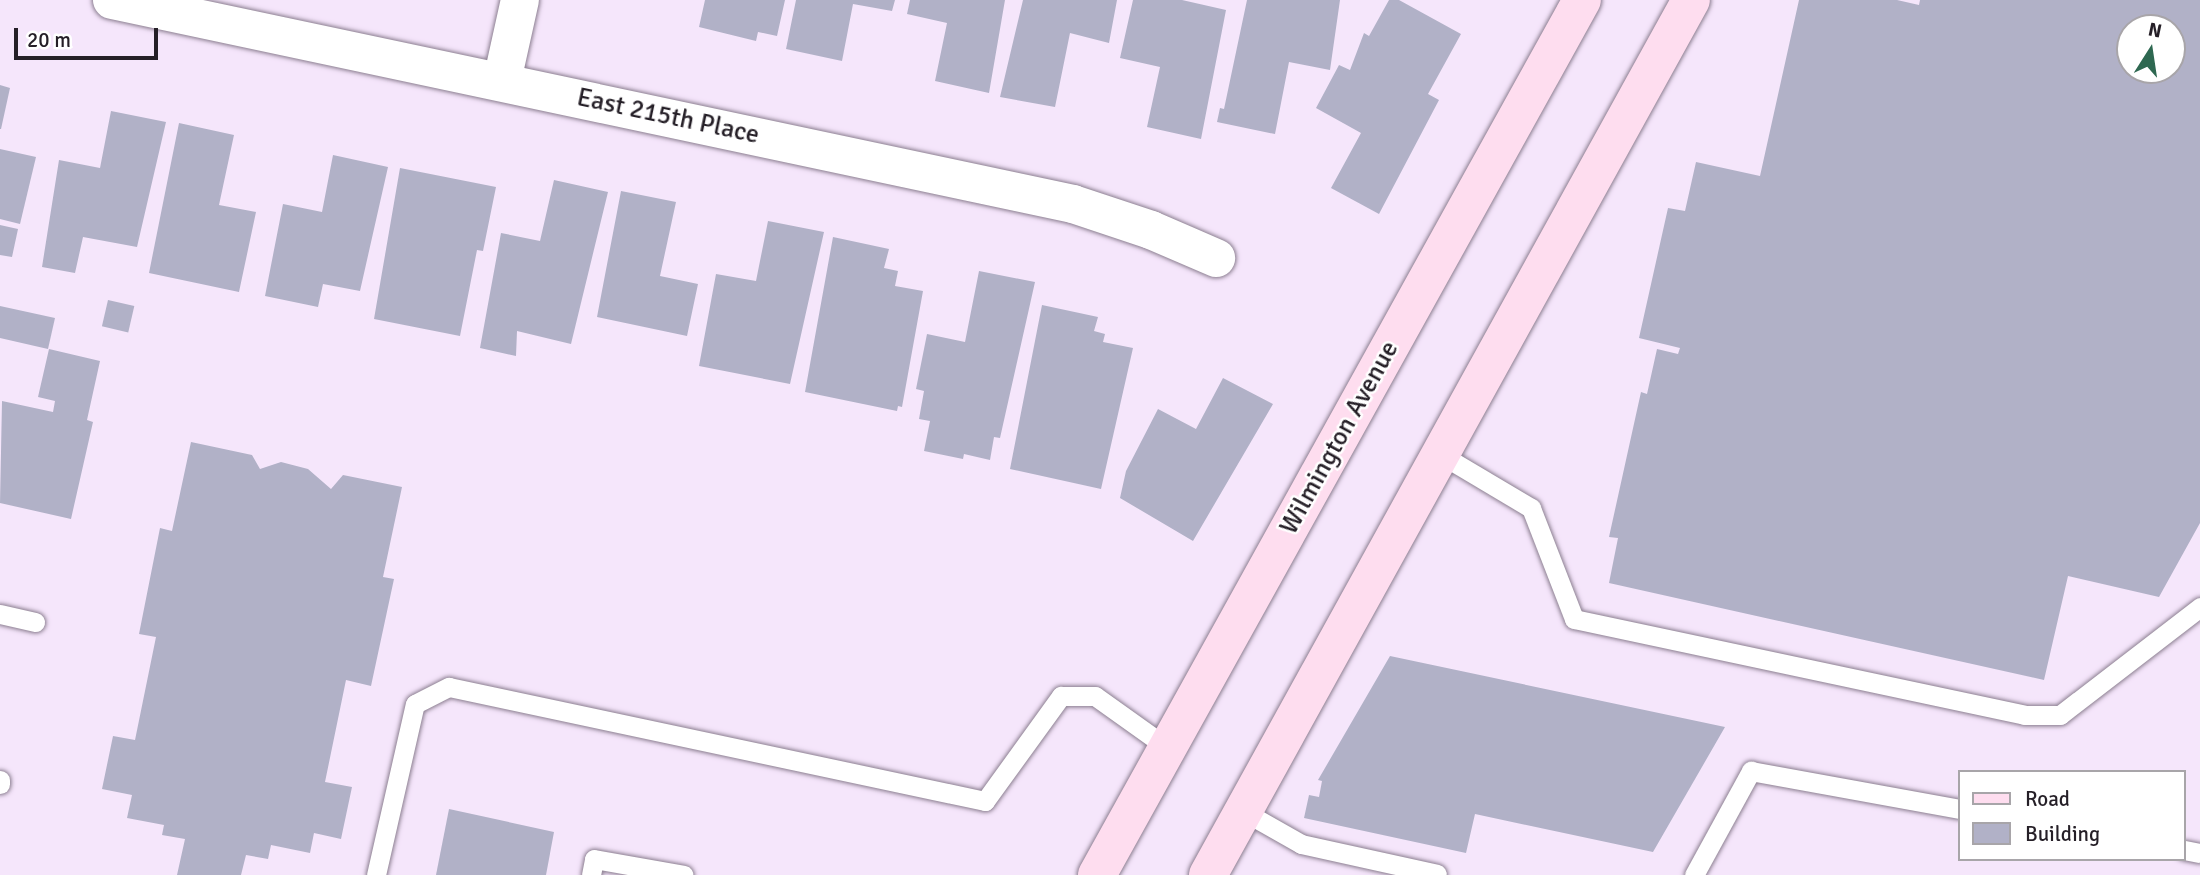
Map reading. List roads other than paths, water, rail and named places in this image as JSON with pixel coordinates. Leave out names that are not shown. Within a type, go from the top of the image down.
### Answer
[{"type":"main road","name":"Wilmington Avenue","points":[[1097,875],[1581,0]]},
{"type":"main road","points":[[1208,875],[1691,0]]},
{"type":"street","name":"East 215th Place","points":[[112,0],[1073,204],[1151,230],[1216,258]]},
{"type":"street","points":[[502,81],[520,0]]},
{"type":"lane","points":[[1440,454],[1531,508],[1574,619],[2024,715],[2060,715],[2200,607]]},
{"type":"lane","points":[[0,614],[35,622]]},
{"type":"lane","points":[[376,875],[415,704],[449,687],[985,801],[1062,696],[1095,695],[1168,748]]},
{"type":"lane","points":[[1694,875],[1751,771],[1958,809]]},
{"type":"lane","points":[[1243,811],[1301,844],[1437,874]]},
{"type":"lane","points":[[591,875],[594,859],[684,875]]}]
